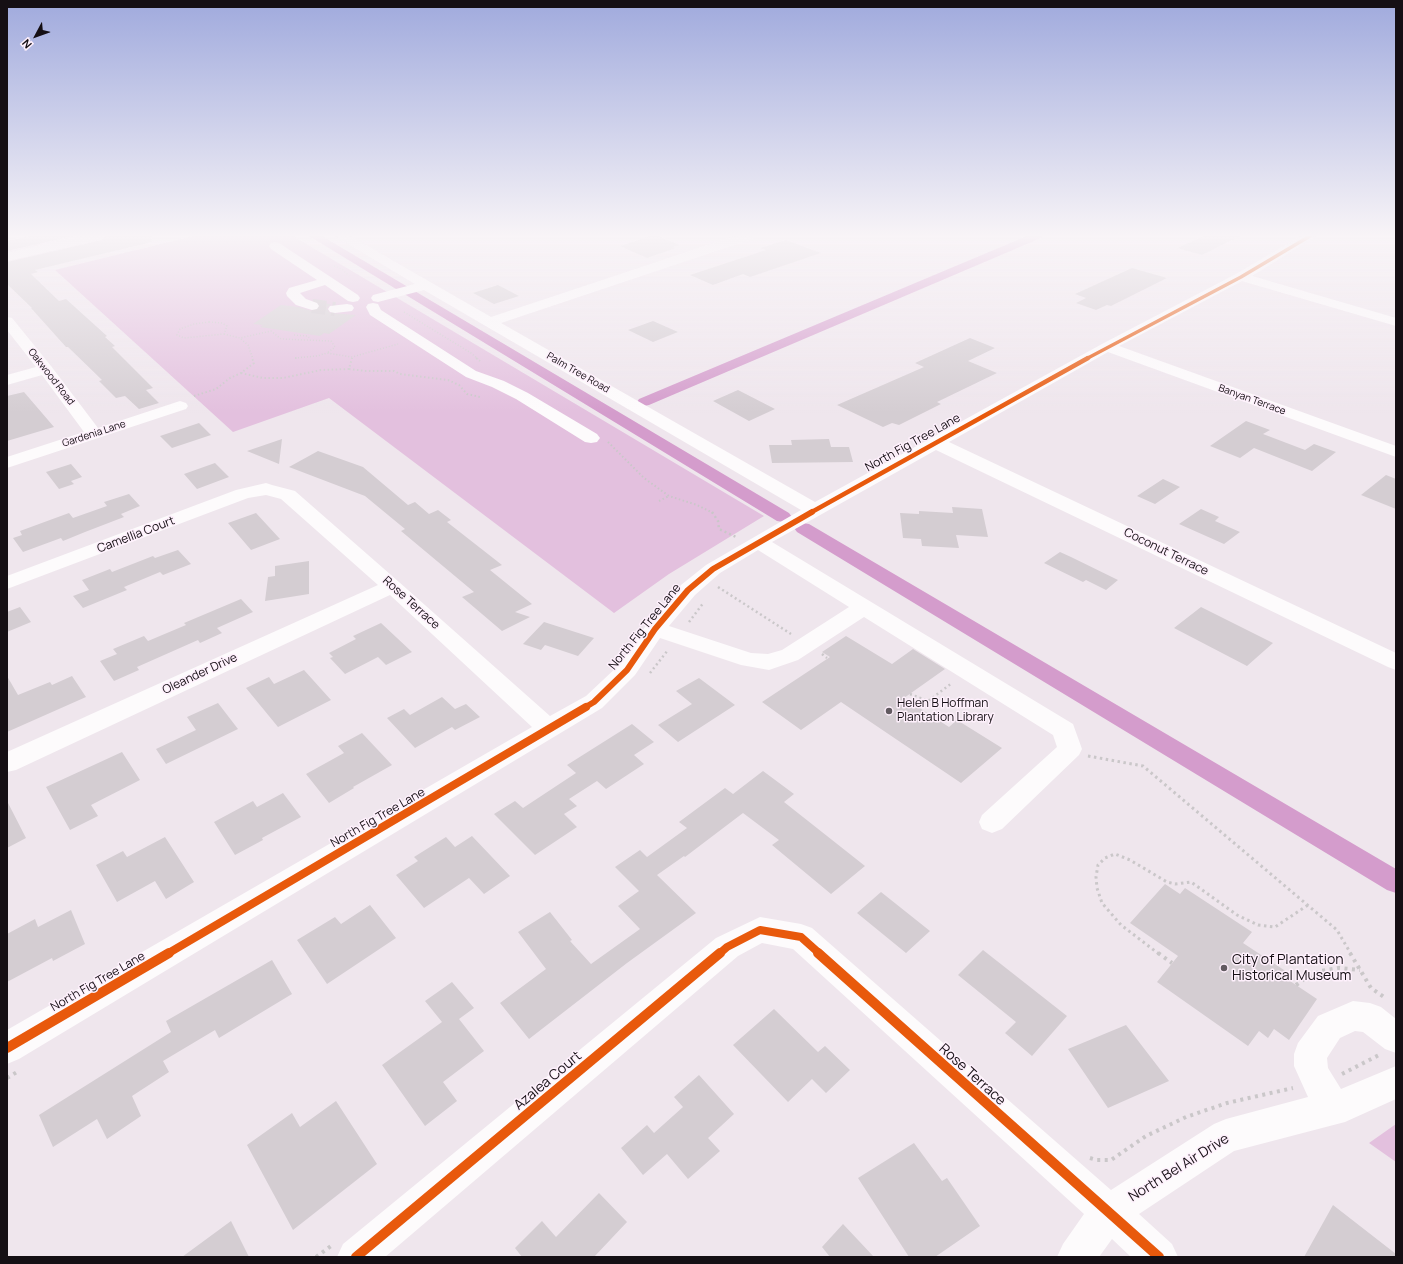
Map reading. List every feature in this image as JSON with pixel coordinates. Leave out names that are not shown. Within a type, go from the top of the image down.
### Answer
[{"type":"street","points":[[294,295],[301,302],[312,306]]},
{"type":"street","points":[[337,295],[345,305],[369,296],[378,301],[396,295]]},
{"type":"street","name":"Palm Tree Road","points":[[439,295],[490,322],[815,510]]},
{"type":"street","points":[[490,322],[571,295]]},
{"type":"street","name":"North Fig Tree Lane","points":[[7,1048],[594,702],[627,670],[655,629],[688,590],[708,573],[758,542],[815,510],[1107,347],[1205,295]]},
{"type":"street","points":[[1305,295],[1396,322]]},
{"type":"street","points":[[378,301],[375,312],[471,374],[498,384],[522,396],[591,438]]},
{"type":"street","name":"Oakwood Road","points":[[7,321],[46,369],[94,434]]},
{"type":"street","name":"Banyan Terrace","points":[[1107,347],[1396,452]]},
{"type":"street","points":[[7,380],[46,369]]},
{"type":"street","name":"Gardenia Lane","points":[[7,462],[180,406]]},
{"type":"street","name":"Coconut Terrace","points":[[936,443],[1396,662]]},
{"type":"street","name":"Camellia Court","points":[[7,583],[243,494],[266,489]]},
{"type":"street","name":"Rose Terrace","points":[[266,489],[288,495],[392,586],[549,729]]},
{"type":"street","points":[[758,542],[1064,730],[1070,749],[992,822]]},
{"type":"street","name":"Oleander Drive","points":[[7,763],[392,586]]},
{"type":"street","points":[[655,629],[750,660],[769,662],[790,655],[865,607]]},
{"type":"street","name":"Rose Terrace","points":[[760,930],[801,937],[1159,1257]]},
{"type":"street","name":"Azalea Court","points":[[345,1250],[727,947],[760,930]]},
{"type":"street","points":[[1326,1095],[1311,1066],[1310,1054],[1329,1028],[1353,1016],[1370,1018],[1391,1058]]},
{"type":"street","name":"North Bel Air Drive","points":[[1076,1257],[1108,1212],[1226,1136],[1326,1095],[1345,1104],[1391,1058]]},
{"type":"path","points":[[224,334],[227,326],[222,323],[210,322],[194,324],[180,329],[176,335],[184,338],[224,334],[240,338],[271,331],[281,339],[332,341],[334,346],[327,353]]},
{"type":"path","points":[[294,335],[308,336],[310,339]]},
{"type":"path","points":[[194,396],[216,389],[254,363],[248,345],[240,338]]},
{"type":"path","points":[[295,358],[316,356],[327,353],[352,357],[402,342]]},
{"type":"path","points":[[349,368],[352,357]]},
{"type":"path","points":[[241,373],[263,378],[283,378],[320,370],[349,368],[366,371],[394,371],[400,374],[448,380],[459,385],[467,394],[480,397]]},
{"type":"path","points":[[659,501],[669,496]]},
{"type":"path","points":[[910,694],[928,700],[968,671]]},
{"type":"path","points":[[1085,755],[1143,766],[1337,930],[1371,988],[1390,1001]]},
{"type":"path","points":[[1172,963],[1121,925],[1102,903],[1096,877],[1098,865],[1105,858],[1115,854],[1130,860],[1167,882],[1175,884],[1191,882],[1237,915],[1258,925],[1274,927],[1289,920],[1308,905]]},
{"type":"path","points":[[1296,986],[1306,978],[1321,971],[1339,968],[1360,970]]},
{"type":"path","points":[[1085,1157],[1097,1160],[1111,1160],[1146,1136],[1186,1118],[1227,1103],[1326,1095],[1349,1072],[1391,1058]]},
{"type":"path","points":[[316,1257],[345,1250]]},
{"type":"shaded area","points":[[82,295],[392,295],[764,516],[669,574],[614,613],[329,398],[233,432]]},
{"type":"shaded area","points":[[1396,1124],[1396,1162],[1369,1143]]},
{"type":"building","points":[[18,295],[53,295],[59,301],[66,299],[107,336],[105,337],[115,346],[112,347],[153,388],[146,390],[159,403],[139,409],[125,396],[116,398],[99,381],[102,380],[68,347],[66,347],[32,308]]},
{"type":"building","points":[[477,295],[519,296],[494,304]]},
{"type":"building","points":[[1078,295],[1133,295],[1111,306],[1107,305],[1096,310],[1076,303],[1086,298]]},
{"type":"building","points":[[319,303],[331,304],[327,308],[330,313],[356,315],[329,334],[324,333],[320,336],[260,327],[263,325],[253,324],[281,305],[299,307],[312,311],[318,310],[320,307]]},
{"type":"building","points":[[653,321],[678,332],[653,342],[628,330]]},
{"type":"building","points":[[970,338],[995,348],[968,361],[997,373],[937,402],[941,404],[899,425],[892,423],[883,427],[837,405],[924,367],[915,363]]},
{"type":"building","points":[[738,390],[775,409],[749,421],[713,401]]},
{"type":"building","points":[[24,392],[54,427],[7,441],[7,396]]},
{"type":"building","points":[[1246,421],[1270,430],[1263,434],[1305,450],[1314,444],[1336,452],[1312,471],[1254,448],[1240,458],[1210,446]]},
{"type":"building","points":[[199,423],[211,435],[172,448],[160,436]]},
{"type":"building","points":[[282,439],[279,464],[247,451]]},
{"type":"building","points":[[829,439],[831,447],[849,447],[853,462],[772,463],[769,445],[792,445],[791,440]]},
{"type":"building","points":[[318,451],[363,467],[408,505],[415,502],[429,514],[438,510],[451,520],[447,522],[502,565],[490,570],[532,604],[515,612],[530,617],[502,631],[462,597],[474,592],[401,531],[405,529],[365,496],[289,467]]},
{"type":"building","points":[[215,463],[229,477],[197,489],[184,474]]},
{"type":"building","points":[[71,464],[82,477],[71,481],[74,484],[59,489],[46,472]]},
{"type":"building","points":[[1386,475],[1396,479],[1396,509],[1361,495]]},
{"type":"building","points":[[1163,479],[1180,487],[1155,504],[1137,496]]},
{"type":"building","points":[[129,494],[140,506],[121,514],[124,517],[63,541],[61,538],[23,552],[13,538],[22,535],[20,531],[69,513],[73,518],[107,506],[104,502]]},
{"type":"building","points":[[952,507],[982,509],[988,537],[956,535],[959,548],[922,546],[921,539],[903,538],[900,513],[919,514],[919,511],[953,513]]},
{"type":"building","points":[[1201,509],[1219,517],[1215,521],[1240,532],[1224,544],[1179,524]]},
{"type":"building","points":[[256,513],[280,539],[251,550],[228,523]]},
{"type":"building","points":[[178,550],[191,564],[163,575],[160,572],[124,587],[127,590],[83,608],[73,596],[89,590],[82,580],[110,569],[112,572],[153,556],[155,558]]},
{"type":"building","points":[[1060,552],[1118,580],[1106,590],[1086,580],[1083,582],[1044,563]]},
{"type":"building","points":[[309,561],[309,594],[265,601],[268,577],[275,576],[275,566]]},
{"type":"building","points":[[241,599],[253,612],[217,628],[222,633],[200,643],[198,640],[137,667],[139,670],[114,681],[100,661],[117,654],[113,649],[144,636],[148,641],[186,625],[184,623]]},
{"type":"building","points":[[20,607],[31,622],[7,632],[7,612]]},
{"type":"building","points":[[1201,607],[1273,643],[1247,666],[1174,628]]},
{"type":"building","points":[[544,622],[594,638],[578,656],[545,645],[541,650],[523,644]]},
{"type":"building","points":[[381,623],[412,652],[386,665],[378,657],[345,674],[330,658],[333,657],[329,653],[356,639],[353,636]]},
{"type":"building","name":"Helen B Hoffman Plantation Library","points":[[846,636],[892,664],[913,649],[945,669],[904,698],[949,727],[957,720],[1002,748],[961,783],[841,702],[801,730],[762,702],[830,657],[822,652]]},
{"type":"building","points":[[304,670],[331,700],[278,727],[246,688],[269,677],[274,684]]},
{"type":"building","points":[[7,676],[18,695],[50,682],[52,685],[72,676],[86,697],[7,732]]},
{"type":"building","points":[[699,678],[735,705],[678,742],[658,725],[692,704],[676,691]]},
{"type":"building","points":[[442,697],[455,709],[466,704],[480,717],[455,730],[452,727],[415,748],[387,718],[404,709],[410,715]]},
{"type":"building","points":[[218,703],[238,729],[166,764],[156,749],[196,730],[187,717]]},
{"type":"building","points":[[632,724],[654,742],[634,755],[644,764],[606,789],[597,781],[569,799],[577,806],[564,814],[577,827],[535,855],[494,814],[515,801],[523,808],[576,773],[567,765]]},
{"type":"building","points":[[362,733],[392,765],[353,787],[354,788],[329,803],[306,774],[344,753],[338,746]]},
{"type":"building","points":[[122,752],[140,780],[91,805],[98,816],[70,830],[46,787]]},
{"type":"building","points":[[763,771],[794,794],[784,802],[865,866],[831,894],[772,845],[779,840],[743,813],[685,857],[684,856],[657,875],[696,913],[627,963],[529,1039],[500,1003],[546,969],[518,932],[550,912],[572,940],[570,941],[591,964],[640,929],[618,906],[639,891],[615,867],[640,850],[647,857],[687,828],[679,822],[725,788],[733,794]]},
{"type":"building","points":[[283,793],[301,817],[262,838],[263,840],[235,855],[214,822],[253,801],[257,807]]},
{"type":"building","points":[[7,801],[26,838],[7,848]]},
{"type":"building","points":[[472,836],[510,876],[484,894],[469,878],[424,908],[396,875],[418,861],[414,857],[446,837],[455,847]]},
{"type":"building","points":[[165,837],[194,882],[166,899],[155,881],[117,902],[96,865],[123,851],[127,857]]},
{"type":"building","name":"City of Plantation Historical Museum","points":[[1165,884],[1180,894],[1185,888],[1252,932],[1243,943],[1287,972],[1284,977],[1317,999],[1289,1040],[1274,1029],[1268,1038],[1259,1031],[1248,1046],[1157,982],[1178,956],[1130,923]]},
{"type":"building","points":[[881,892],[930,931],[906,953],[857,913]]},
{"type":"building","points":[[370,905],[396,938],[327,984],[297,940],[335,917],[341,924]]},
{"type":"building","points":[[71,910],[85,944],[53,961],[52,958],[7,982],[7,934],[35,919],[38,927]]},
{"type":"building","points":[[983,950],[1067,1016],[1032,1056],[1005,1033],[1016,1022],[958,975]]},
{"type":"building","points":[[272,960],[292,994],[219,1038],[215,1030],[163,1061],[169,1072],[132,1096],[141,1116],[107,1139],[97,1119],[53,1147],[39,1115],[171,1032],[166,1021]]},
{"type":"building","points":[[452,982],[474,1008],[459,1019],[484,1051],[443,1082],[457,1101],[425,1126],[382,1065],[442,1022],[425,1001]]},
{"type":"building","points":[[774,1009],[818,1052],[825,1046],[850,1070],[826,1093],[812,1079],[788,1102],[733,1045]]},
{"type":"building","points":[[1126,1025],[1169,1081],[1108,1108],[1068,1049]]},
{"type":"building","points":[[699,1075],[734,1114],[708,1138],[720,1151],[688,1179],[667,1154],[643,1175],[621,1148],[647,1125],[654,1133],[683,1107],[674,1097]]},
{"type":"building","points":[[336,1101],[377,1164],[293,1230],[247,1145],[292,1113],[300,1127]]},
{"type":"building","points":[[914,1143],[942,1181],[947,1178],[980,1226],[935,1257],[909,1257],[858,1178]]},
{"type":"building","points":[[599,1193],[627,1222],[594,1257],[522,1257],[515,1248],[542,1221],[556,1237]]},
{"type":"building","points":[[1333,1205],[1396,1254],[1396,1257],[1304,1257]]},
{"type":"building","points":[[231,1221],[249,1257],[182,1257]]},
{"type":"building","points":[[843,1224],[874,1257],[830,1257],[822,1247]]},
{"type":"waterway","points":[[412,295],[783,517]]},
{"type":"waterway","points":[[644,402],[897,295]]},
{"type":"waterway","points":[[803,528],[1396,882]]},
{"type":"tunnel","points":[[312,306],[335,309]]},
{"type":"cycle path","points":[[7,1048],[594,702],[627,670],[655,629],[688,590],[713,569],[754,544],[1107,347],[1207,295]]},
{"type":"cycle path","points":[[356,1257],[727,947],[760,930],[801,937],[1159,1257]]},
{"type":"place","name":"Helen B Hoffman Plantation Library","points":[[889,711]]},
{"type":"place","name":"City of Plantation Historical Museum","points":[[1224,968]]}]
